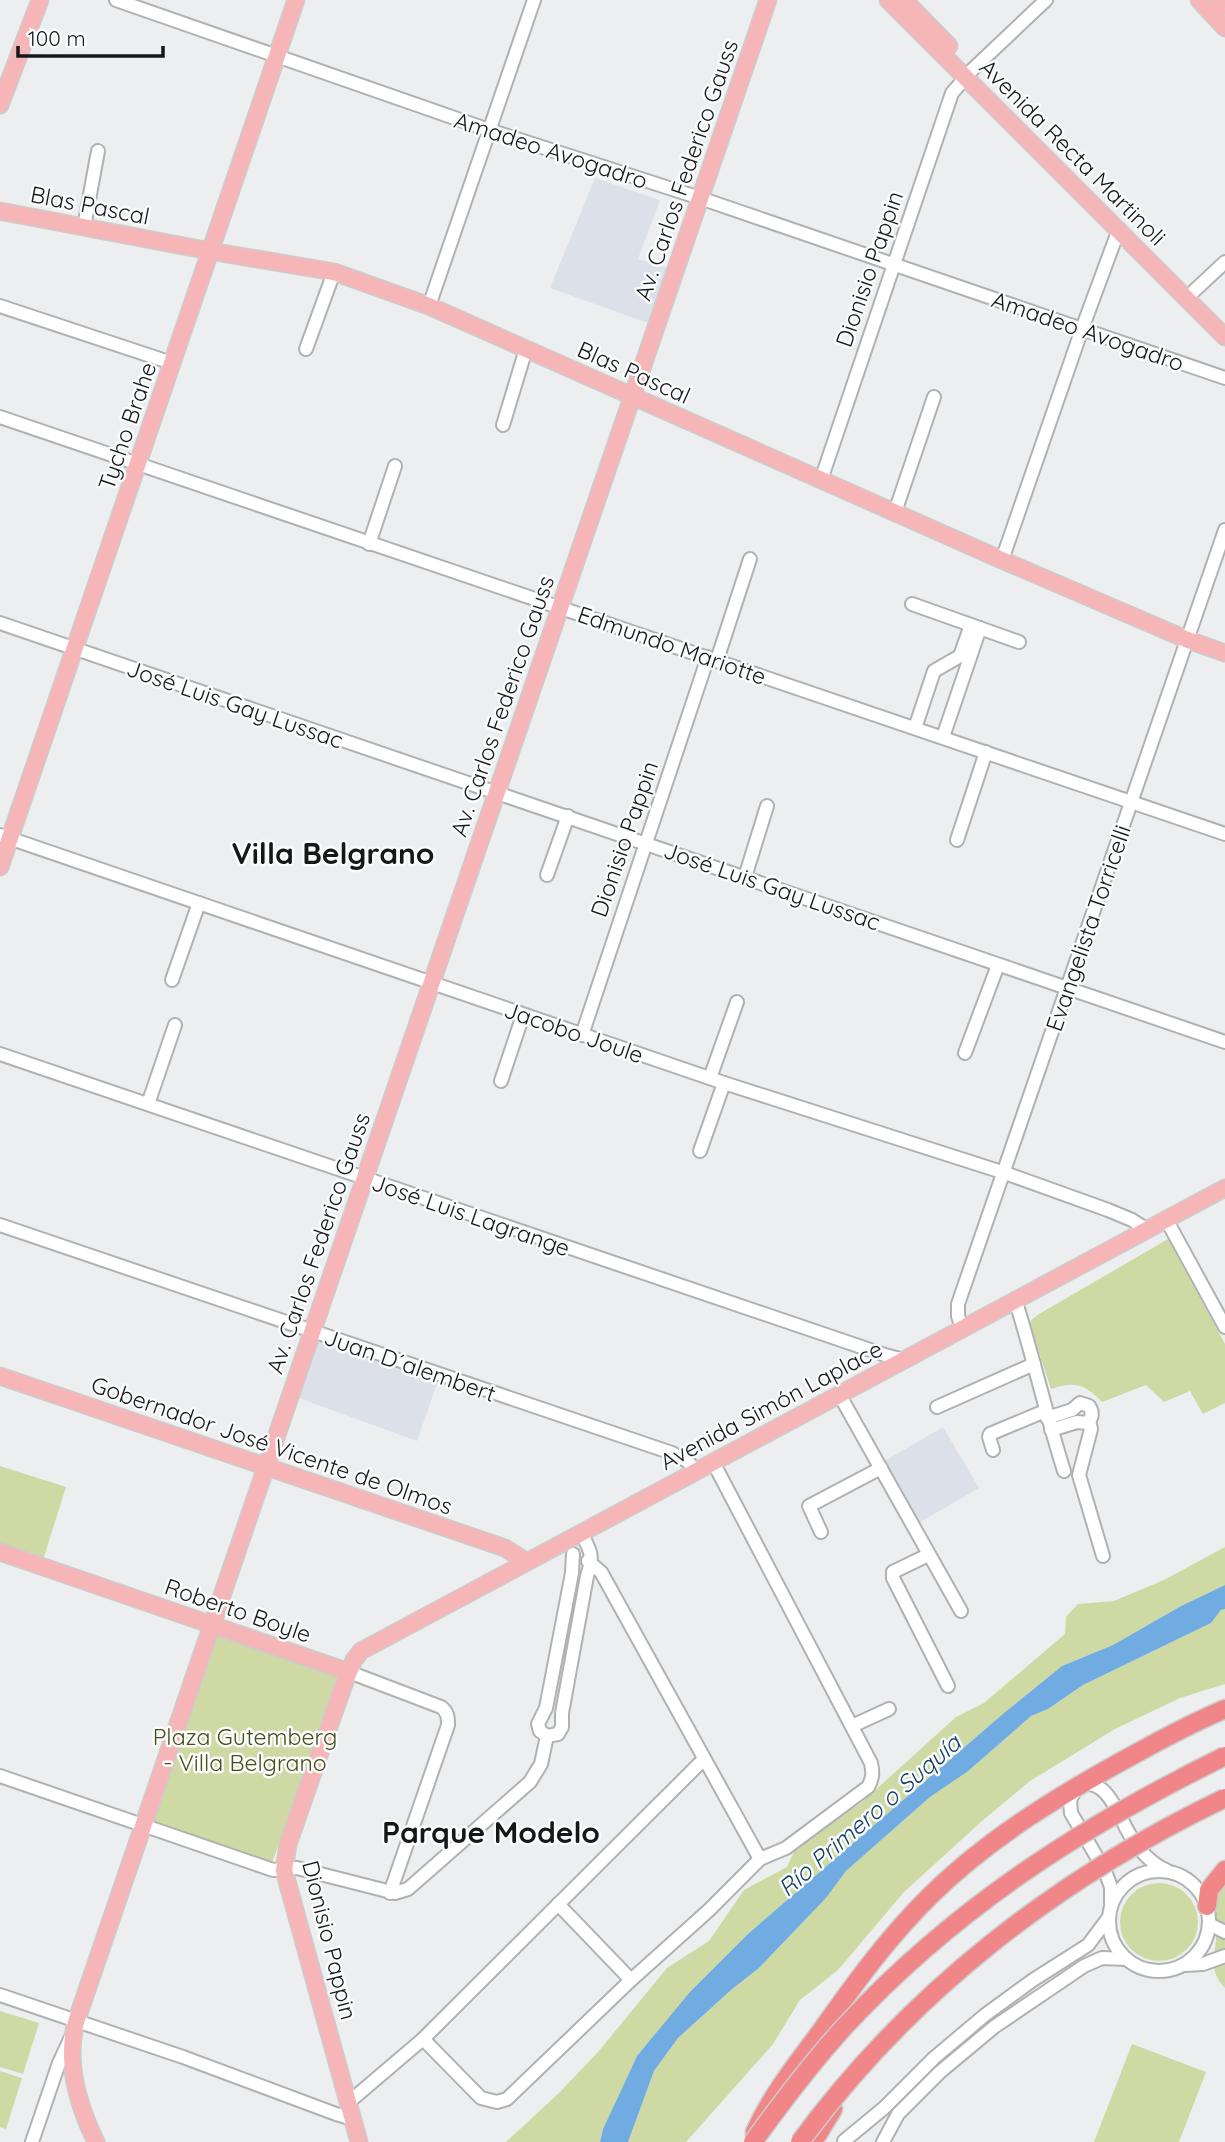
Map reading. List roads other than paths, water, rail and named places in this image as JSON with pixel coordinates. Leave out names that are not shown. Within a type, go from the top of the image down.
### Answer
[{"type":"highway","points":[[752,2142],[767,2105],[883,1947],[938,1888],[978,1854],[1078,1785],[1182,1728],[1225,1709]]},
{"type":"highway","points":[[752,2142],[844,2027],[906,1966],[959,1920],[1068,1841],[1154,1791],[1225,1756]]},
{"type":"highway","points":[[800,2142],[848,2080],[918,2006],[1030,1912],[1114,1858],[1225,1798]]},
{"type":"highway","points":[[1208,1915],[1209,1890],[1225,1870]]},
{"type":"highway","points":[[813,2142],[848,2080]]},
{"type":"main road","points":[[0,105],[40,0]]},
{"type":"main road","name":"Tycho Brahe","points":[[0,867],[5,837],[74,650],[296,0]]},
{"type":"main road","name":"Av. Carlos Federico Gauss","points":[[74,2028],[768,0]]},
{"type":"main road","name":"Avenida Recta Martinoli","points":[[888,0],[969,73],[1225,323]]},
{"type":"main road","name":"Avenida Recta Martinoli","points":[[904,0],[969,73],[1225,337]]},
{"type":"main road","points":[[1199,0],[1225,28]]},
{"type":"main road","points":[[1220,0],[1225,6]]},
{"type":"main road","name":"Blas Pascal","points":[[0,211],[334,272],[429,306],[1002,560],[1225,653]]},
{"type":"main road","name":"Avenida Simón Laplace","points":[[349,1672],[354,1660],[365,1648],[527,1562],[568,1548],[581,1533],[1225,1188]]},
{"type":"main road","name":"Gobernador José Vicente de Olmos","points":[[0,1376],[505,1548],[527,1562]]},
{"type":"main road","name":"Roberto Boyle","points":[[0,1552],[349,1672]]},
{"type":"main road","name":"Dionisio Pappin","points":[[349,1672],[288,1844],[284,1870],[359,2142]]},
{"type":"main road","points":[[74,2028],[71,2053],[74,2072],[83,2113],[96,2142]]},
{"type":"street","name":"Amadeo Avogadro","points":[[116,0],[489,130],[700,198],[1225,378]]},
{"type":"street","points":[[429,306],[534,0]]},
{"type":"street","name":"Dionisio Pappin","points":[[821,480],[952,93],[969,73],[1046,0]]},
{"type":"street","points":[[83,227],[98,150]]},
{"type":"street","points":[[1002,560],[1119,229]]},
{"type":"street","points":[[1194,291],[1225,262]]},
{"type":"street","points":[[306,349],[334,272]]},
{"type":"street","points":[[0,306],[173,363]]},
{"type":"street","points":[[503,425],[526,349]]},
{"type":"street","points":[[895,512],[934,397]]},
{"type":"street","name":"Edmundo Mariotte","points":[[0,417],[1225,834]]},
{"type":"street","points":[[369,544],[395,467]]},
{"type":"street","name":"Evangelista Torricelli","points":[[962,1328],[958,1317],[958,1304],[1225,530]]},
{"type":"street","name":"Dionisio Pappin","points":[[582,1035],[646,843],[750,559]]},
{"type":"street","points":[[912,604],[1019,642]]},
{"type":"street","name":"José Luis Gay Lussac","points":[[0,623],[1225,1042]]},
{"type":"street","points":[[943,737],[976,627]]},
{"type":"street","points":[[915,728],[934,671],[965,658]]},
{"type":"street","points":[[957,840],[986,752]]},
{"type":"street","points":[[745,877],[767,806]]},
{"type":"street","points":[[547,875],[568,816]]},
{"type":"street","name":"Jacobo Joule","points":[[5,837],[724,1083],[1005,1173],[1108,1210],[1146,1229]]},
{"type":"street","points":[[172,981],[198,903]]},
{"type":"street","points":[[965,1053],[998,965]]},
{"type":"street","points":[[710,1078],[737,1002]]},
{"type":"street","points":[[501,1081],[523,1014]]},
{"type":"street","points":[[148,1104],[175,1025]]},
{"type":"street","name":"José Luis Lagrange","points":[[0,1054],[904,1360]]},
{"type":"street","points":[[700,1151],[724,1083]]},
{"type":"street","points":[[1166,1219],[1225,1327]]},
{"type":"street","name":"Juan D´alembert","points":[[0,1225],[672,1453],[687,1461],[697,1471]]},
{"type":"street","points":[[1015,1299],[1064,1471]]},
{"type":"street","points":[[937,1407],[1034,1364]]},
{"type":"street","points":[[839,1394],[961,1611]]},
{"type":"street","points":[[993,1450],[990,1434],[1048,1419],[1083,1403],[1089,1406],[1092,1412],[1089,1421],[1091,1429],[1079,1475],[1103,1556]]},
{"type":"street","points":[[1048,1419],[1083,1424],[1089,1421]]},
{"type":"street","points":[[422,2039],[481,2098],[497,2102],[507,2099],[760,1859],[786,1848],[868,1787],[874,1774],[871,1763],[713,1462]]},
{"type":"street","points":[[821,1532],[809,1506],[881,1468]]},
{"type":"street","points":[[568,1548],[572,1573],[546,1708],[538,1724],[540,1731],[547,1736],[558,1734],[562,1727],[587,1576],[592,1563],[592,1553],[581,1533]]},
{"type":"street","points":[[568,1548],[601,1572],[760,1859]]},
{"type":"street","points":[[928,1555],[893,1572],[892,1578],[948,1686]]},
{"type":"street","name":"Roberto Boyle","points":[[349,1672],[445,1710],[448,1725],[400,1868]]},
{"type":"street","points":[[852,1726],[889,1709]]},
{"type":"street","points":[[0,1776],[273,1870],[297,1868],[390,1893],[404,1891],[417,1881],[530,1782],[538,1773],[547,1736]]},
{"type":"street","points":[[0,1995],[74,2028],[183,2057],[336,2114],[351,2110],[704,1759]]},
{"type":"street","points":[[1208,1915],[1203,1944],[1193,1959],[1185,1965],[1169,1971],[1147,1970],[1126,1959],[1110,1934],[1111,1888],[1105,1871],[1071,1812],[1070,1800],[1078,1785],[1090,1783],[1105,1792],[1145,1856],[1157,1867],[1193,1884],[1208,1915],[1225,1932]]},
{"type":"street","points":[[400,1868],[405,1881],[417,1881]]},
{"type":"street","points":[[390,1893],[400,1868]]},
{"type":"street","points":[[842,2141],[884,2108],[934,2058],[985,2015],[1088,1945],[1110,1913],[1118,1892],[1135,1876],[1150,1871],[1169,1872]]},
{"type":"street","points":[[558,1904],[631,1980]]},
{"type":"street","points":[[1185,1965],[1203,1964],[1225,1956]]},
{"type":"street","points":[[883,2142],[898,2114],[940,2072],[994,2027],[1084,1966],[1102,1958],[1126,1959]]},
{"type":"street","points":[[32,2142],[74,2028]]},
{"type":"street","points":[[54,2080],[61,2070],[74,2072]]},
{"type":"street","points":[[842,2141],[858,2142]]},
{"type":"water","points":[[1225,1585],[1225,1609],[1221,1610],[1211,1623],[1083,1685],[1048,1709],[1031,1716],[967,1772],[930,1797],[846,1871],[826,1898],[759,1968],[678,2038],[654,2071],[628,2142],[600,2142],[603,2129],[637,2056],[690,1992],[749,1933],[1062,1666],[1113,1645],[1181,1606]]},
{"type":"district","name":"Villa Belgrano","points":[[333,853]]},
{"type":"district","name":"Parque Modelo","points":[[491,1832]]},
{"type":"park label","name":"Plaza Gutemberg - Villa Belgrano","points":[[245,1749]]},
{"type":"water label","name":"Río Primero o Suquía","points":[[869,1815]]}]
